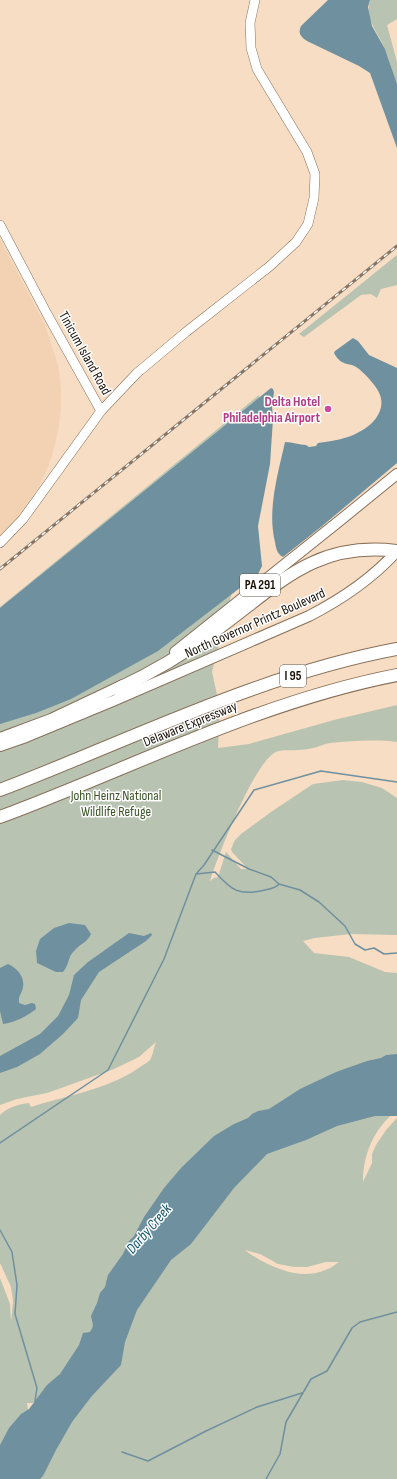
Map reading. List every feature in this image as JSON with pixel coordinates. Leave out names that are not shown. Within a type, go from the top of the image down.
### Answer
[{"type":"highway","points":[[117,689],[145,676],[187,650],[220,628],[283,579],[309,564],[330,555],[350,551],[376,549],[397,551]]},
{"type":"highway","name":"Delaware Expressway","points":[[0,790],[246,691],[348,660],[397,649]]},
{"type":"highway","name":"Delaware Expressway","points":[[0,817],[255,714],[310,697],[397,675]]},
{"type":"main road","name":"PA 291","points":[[0,738],[51,719],[117,689],[164,660],[197,636],[397,474]]},
{"type":"main road","name":"North Governor Printz Boulevard","points":[[0,746],[26,738],[113,702],[309,616],[356,589],[397,551]]},
{"type":"street","points":[[101,411],[138,373],[186,332],[270,266],[296,242],[308,224],[314,198],[315,174],[307,152],[257,69],[251,48],[250,23],[255,0]]},
{"type":"street","name":"Tinicum Island Road","points":[[0,225],[101,411],[23,520],[0,543]]},
{"type":"shaded area","points":[[0,239],[45,325],[58,365],[61,389],[61,407],[58,432],[52,456],[40,485],[14,523],[0,536]]},
{"type":"green space","points":[[370,0],[397,0],[397,19],[387,25],[397,62],[397,84],[387,53],[373,26],[369,14]]},
{"type":"green space","points":[[397,255],[397,285],[381,289],[377,298],[371,294],[361,295],[304,337],[299,334]]},
{"type":"green space","name":"John Heinz National Wildlife Refuge","points":[[259,395],[261,412],[233,588],[212,672],[220,708],[218,748],[249,744],[334,720],[397,705],[397,742],[372,740],[338,742],[328,743],[315,748],[276,752],[267,759],[248,791],[229,832],[210,881],[218,877],[226,852],[241,869],[248,869],[232,852],[231,849],[235,840],[271,812],[313,784],[343,780],[362,782],[382,788],[397,798],[397,935],[351,934],[315,938],[303,941],[314,953],[349,957],[385,972],[397,973],[397,1092],[321,1120],[395,1112],[387,1119],[375,1135],[367,1153],[363,1172],[363,1182],[372,1163],[372,1154],[376,1145],[386,1130],[397,1118],[397,1479],[23,1479],[92,1340],[36,1401],[33,1403],[27,1403],[28,1410],[0,1479],[0,1278],[10,1304],[11,1322],[13,1301],[11,1287],[0,1263],[0,1115],[6,1110],[18,1105],[29,1103],[31,1107],[103,1086],[117,1080],[131,1073],[150,1060],[156,1042],[139,1057],[114,1069],[47,1093],[17,1099],[0,1105],[0,607]],"holes":[[[245,1250],[260,1254],[278,1264],[294,1267],[307,1267],[326,1262],[339,1262],[320,1272],[300,1274],[270,1265],[256,1258]]]},
{"type":"water","points":[[328,0],[370,0],[368,7],[372,26],[385,49],[397,84],[397,148],[370,73],[359,66],[307,41],[300,34],[301,26]]},
{"type":"water","points":[[353,338],[358,341],[369,355],[397,368],[397,463],[283,557],[276,549],[272,517],[274,492],[285,442],[306,445],[309,447],[316,446],[318,443],[344,438],[369,426],[377,417],[381,407],[379,392],[368,377],[356,367],[340,361],[334,353]]},
{"type":"water","points":[[271,388],[274,392],[272,406],[273,419],[270,464],[258,526],[262,566],[258,574],[158,651],[71,699],[36,713],[0,724],[0,608]]},
{"type":"water","points":[[69,923],[85,925],[91,934],[88,939],[72,953],[63,972],[56,972],[37,963],[36,951],[40,939],[54,928]]},
{"type":"water","points":[[129,933],[144,936],[151,933],[152,935],[146,941],[99,972],[81,1000],[78,1018],[63,1034],[40,1054],[17,1067],[0,1073],[0,1056],[40,1034],[58,1016],[69,995],[74,975],[88,962]]},
{"type":"water","points":[[8,964],[17,970],[22,976],[23,987],[19,998],[19,1003],[25,1005],[32,1003],[35,1004],[36,1009],[20,1019],[3,1024],[0,1011],[0,968]]},
{"type":"water","name":"Darby Creek","points":[[397,1054],[397,1116],[375,1116],[337,1126],[306,1140],[267,1154],[234,1188],[191,1244],[171,1260],[137,1310],[125,1342],[121,1365],[91,1397],[72,1422],[43,1476],[40,1479],[0,1479],[0,1445],[9,1428],[21,1414],[29,1409],[47,1385],[60,1374],[79,1345],[83,1333],[90,1332],[92,1330],[93,1326],[91,1316],[100,1293],[105,1287],[108,1275],[123,1254],[144,1217],[164,1188],[181,1168],[214,1136],[234,1124],[248,1118],[252,1114],[269,1109],[300,1089],[336,1072],[367,1061],[381,1058],[386,1055]]},
{"type":"waterway","points":[[0,1143],[108,1070],[164,959],[196,874],[204,865],[254,790],[321,771],[397,782]]},
{"type":"waterway","points":[[212,850],[249,869],[271,877],[279,884],[300,890],[319,902],[345,926],[355,944],[365,950],[374,948],[384,954],[397,953]]},
{"type":"waterway","points":[[196,874],[215,872],[231,888],[242,892],[256,892],[275,887],[279,884]]},
{"type":"waterway","points":[[0,1230],[12,1252],[17,1285],[15,1314],[37,1388],[35,1401]]},
{"type":"waterway","points":[[266,1479],[280,1454],[286,1422],[311,1379],[327,1371],[352,1328],[360,1322],[397,1312]]},
{"type":"waterway","points":[[122,1452],[148,1461],[257,1407],[302,1393]]},
{"type":"railway","points":[[0,569],[397,246]]},
{"type":"place","name":"Delta Hotel Philadelphia Airport","points":[[328,409]]}]
